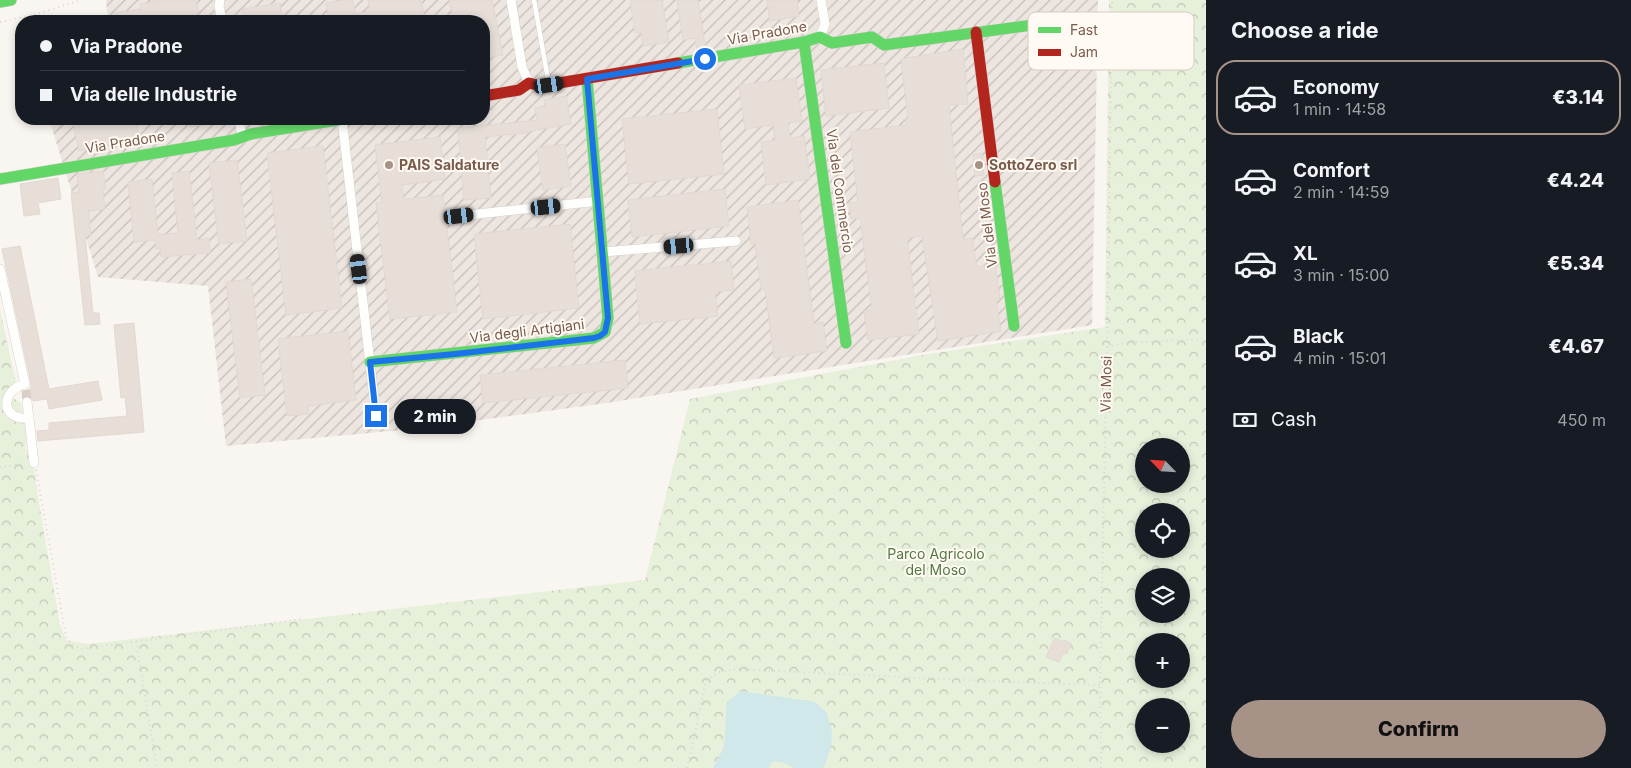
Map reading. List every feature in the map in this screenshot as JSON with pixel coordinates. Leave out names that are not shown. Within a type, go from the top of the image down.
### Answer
[{"type":"street","points":[[0,2],[11,0]]},
{"type":"street","points":[[220,0],[221,15]]},
{"type":"street","points":[[511,0],[522,67],[529,83]]},
{"type":"street","points":[[820,37],[825,24],[821,0]]},
{"type":"street","name":"Via Pradone","points":[[490,95],[519,90],[529,83],[534,86],[549,85],[587,79],[804,42],[820,37],[832,43],[872,37],[884,45],[1028,25]]},
{"type":"street","name":"Via del Moso","points":[[976,32],[1014,326]]},
{"type":"street","name":"Via del Commercio","points":[[804,42],[846,343]]},
{"type":"street","name":"Via degli Artigiani","points":[[370,362],[455,354],[600,336],[605,332],[608,318],[587,79]]},
{"type":"street","points":[[240,125],[242,137]]},
{"type":"street","name":"Via Pradone","points":[[0,179],[306,125]]},
{"type":"street","points":[[344,125],[376,416]]},
{"type":"street","points":[[459,216],[599,201]]},
{"type":"street","points":[[603,252],[736,241]]},
{"type":"street","points":[[0,269],[26,387],[16,386],[8,392],[5,402],[7,410],[12,416],[20,419],[29,418]]},
{"type":"street","points":[[28,402],[34,463]]},
{"type":"lane","points":[[534,0],[549,85]]},
{"type":"path","points":[[32,15],[81,0]]},
{"type":"path","points":[[0,22],[15,19]]},
{"type":"path","name":"Via Mosi","points":[[1101,768],[1100,685],[1111,70]]},
{"type":"path","points":[[1107,347],[1124,343],[1206,338]]},
{"type":"path","points":[[0,467],[34,463],[66,637],[72,645],[81,649],[302,619]]},
{"type":"path","points":[[136,641],[157,768]]},
{"type":"path","points":[[687,768],[706,682],[719,672],[735,668],[1100,685]]},
{"type":"shaded area","points":[[106,0],[1098,0],[1098,12],[1028,12],[1028,70],[1097,70],[1092,325],[600,404],[413,429],[226,446],[208,286],[98,277],[51,125],[490,125],[490,15],[107,15]]},
{"type":"green space","name":"Parco Agricolo del Moso","points":[[1109,0],[1206,0],[1206,768],[0,768],[0,310],[17,387],[10,396],[21,403],[25,420],[25,449],[32,453],[60,625],[66,640],[88,644],[645,580],[690,399],[922,355],[1105,327],[1108,70],[1194,70],[1194,12],[1109,12]]},
{"type":"water","points":[[741,691],[815,702],[826,712],[832,731],[831,748],[824,767],[794,768],[785,763],[773,761],[768,768],[713,768],[723,749],[728,701]]},
{"type":"building","points":[[153,0],[196,0],[199,13],[192,15],[116,15],[115,13],[141,9],[140,4],[153,2]]},
{"type":"building","points":[[353,0],[355,14],[370,11],[368,0],[421,0],[424,15],[328,15],[326,3]]},
{"type":"building","points":[[449,0],[492,0],[503,55],[492,57],[490,15],[452,15]]},
{"type":"building","points":[[630,0],[662,0],[669,42],[643,46],[641,32],[635,33]]},
{"type":"building","points":[[677,0],[698,0],[706,51],[697,52],[695,38],[683,40]]},
{"type":"building","points":[[767,0],[797,0],[799,16],[770,21]]},
{"type":"building","points":[[280,3],[282,15],[243,15],[242,9]]},
{"type":"building","points":[[963,49],[968,104],[949,105],[963,239],[972,238],[977,267],[995,264],[1000,298],[996,299],[1001,331],[938,341],[922,236],[907,238],[919,334],[868,340],[864,311],[872,310],[860,218],[851,219],[849,203],[858,202],[850,132],[906,125],[906,119],[908,119],[901,59]]},
{"type":"building","points":[[884,63],[889,108],[826,116],[821,70]]},
{"type":"building","points":[[796,78],[802,121],[788,123],[790,138],[804,136],[810,179],[766,185],[761,142],[775,140],[773,125],[745,129],[739,85]]},
{"type":"building","points":[[566,96],[571,124],[527,133],[485,137],[491,198],[464,200],[458,128],[537,120],[535,108],[545,106],[544,100]]},
{"type":"building","points":[[717,109],[724,174],[629,184],[622,119]]},
{"type":"building","points":[[73,125],[137,125],[139,140],[79,151]]},
{"type":"building","points":[[440,137],[445,179],[402,185],[404,199],[443,195],[457,312],[390,319],[376,203],[382,202],[375,145]]},
{"type":"building","points":[[565,144],[571,186],[543,190],[537,148]]},
{"type":"building","points":[[323,146],[342,308],[286,315],[267,153]]},
{"type":"building","name":"SottoZero srl","points":[[982,153],[984,175],[975,176],[973,155]]},
{"type":"building","points":[[237,160],[247,241],[219,244],[209,163]]},
{"type":"building","points":[[103,171],[106,189],[103,189],[105,209],[88,211],[91,235],[85,235],[93,313],[99,313],[100,324],[85,325],[71,193],[79,192],[77,174]]},
{"type":"building","points":[[189,171],[197,240],[209,238],[210,253],[161,257],[160,248],[156,249],[155,240],[134,242],[128,182],[152,179],[158,235],[178,233],[172,173]]},
{"type":"building","points":[[58,178],[61,199],[38,203],[40,214],[24,216],[20,184]]},
{"type":"building","points":[[725,189],[729,226],[632,237],[628,200]]},
{"type":"building","points":[[798,200],[814,324],[823,322],[827,351],[774,358],[765,289],[761,289],[755,243],[751,244],[747,207]]},
{"type":"building","points":[[570,224],[579,308],[483,319],[474,234]]},
{"type":"building","points":[[20,246],[49,389],[98,381],[102,400],[49,409],[47,399],[33,401],[30,396],[24,397],[24,391],[31,389],[31,383],[2,249]]},
{"type":"building","points":[[731,261],[734,290],[715,292],[718,316],[640,324],[635,271]]},
{"type":"building","points":[[251,279],[265,395],[240,398],[226,282]]},
{"type":"building","points":[[134,323],[144,432],[38,441],[37,431],[49,430],[49,423],[127,416],[125,397],[121,398],[114,325]]},
{"type":"building","points":[[348,331],[356,400],[308,406],[309,414],[287,416],[278,339]]},
{"type":"building","points":[[625,360],[628,388],[483,403],[480,375]]},
{"type":"building","points":[[1055,638],[1072,644],[1066,654],[1063,653],[1059,662],[1046,657]]},
{"type":"tunnel","points":[[26,390],[27,402]]},
{"type":"traffic: fast","points":[[0,2],[11,0]]},
{"type":"traffic: fast","points":[[678,63],[804,42],[820,37],[832,43],[872,37],[884,45],[1028,26]]},
{"type":"traffic: fast","points":[[804,42],[846,343]]},
{"type":"traffic: fast","points":[[370,362],[594,338],[605,332],[608,318],[587,79]]},
{"type":"traffic: fast","points":[[0,179],[234,140],[251,134],[307,125]]},
{"type":"traffic: fast","points":[[995,182],[1014,326]]},
{"type":"traffic: jam","points":[[976,32],[995,182]]},
{"type":"traffic: jam","points":[[490,95],[519,90],[529,83],[541,86],[678,63]]},
{"type":"place","name":"PAIS Saldature","points":[[389,165]]},
{"type":"place","name":"SottoZero srl","points":[[979,165]]},
{"type":"route","points":[[376,416],[370,362],[594,338],[605,332],[608,326],[608,318],[587,79],[705,59]]}]
